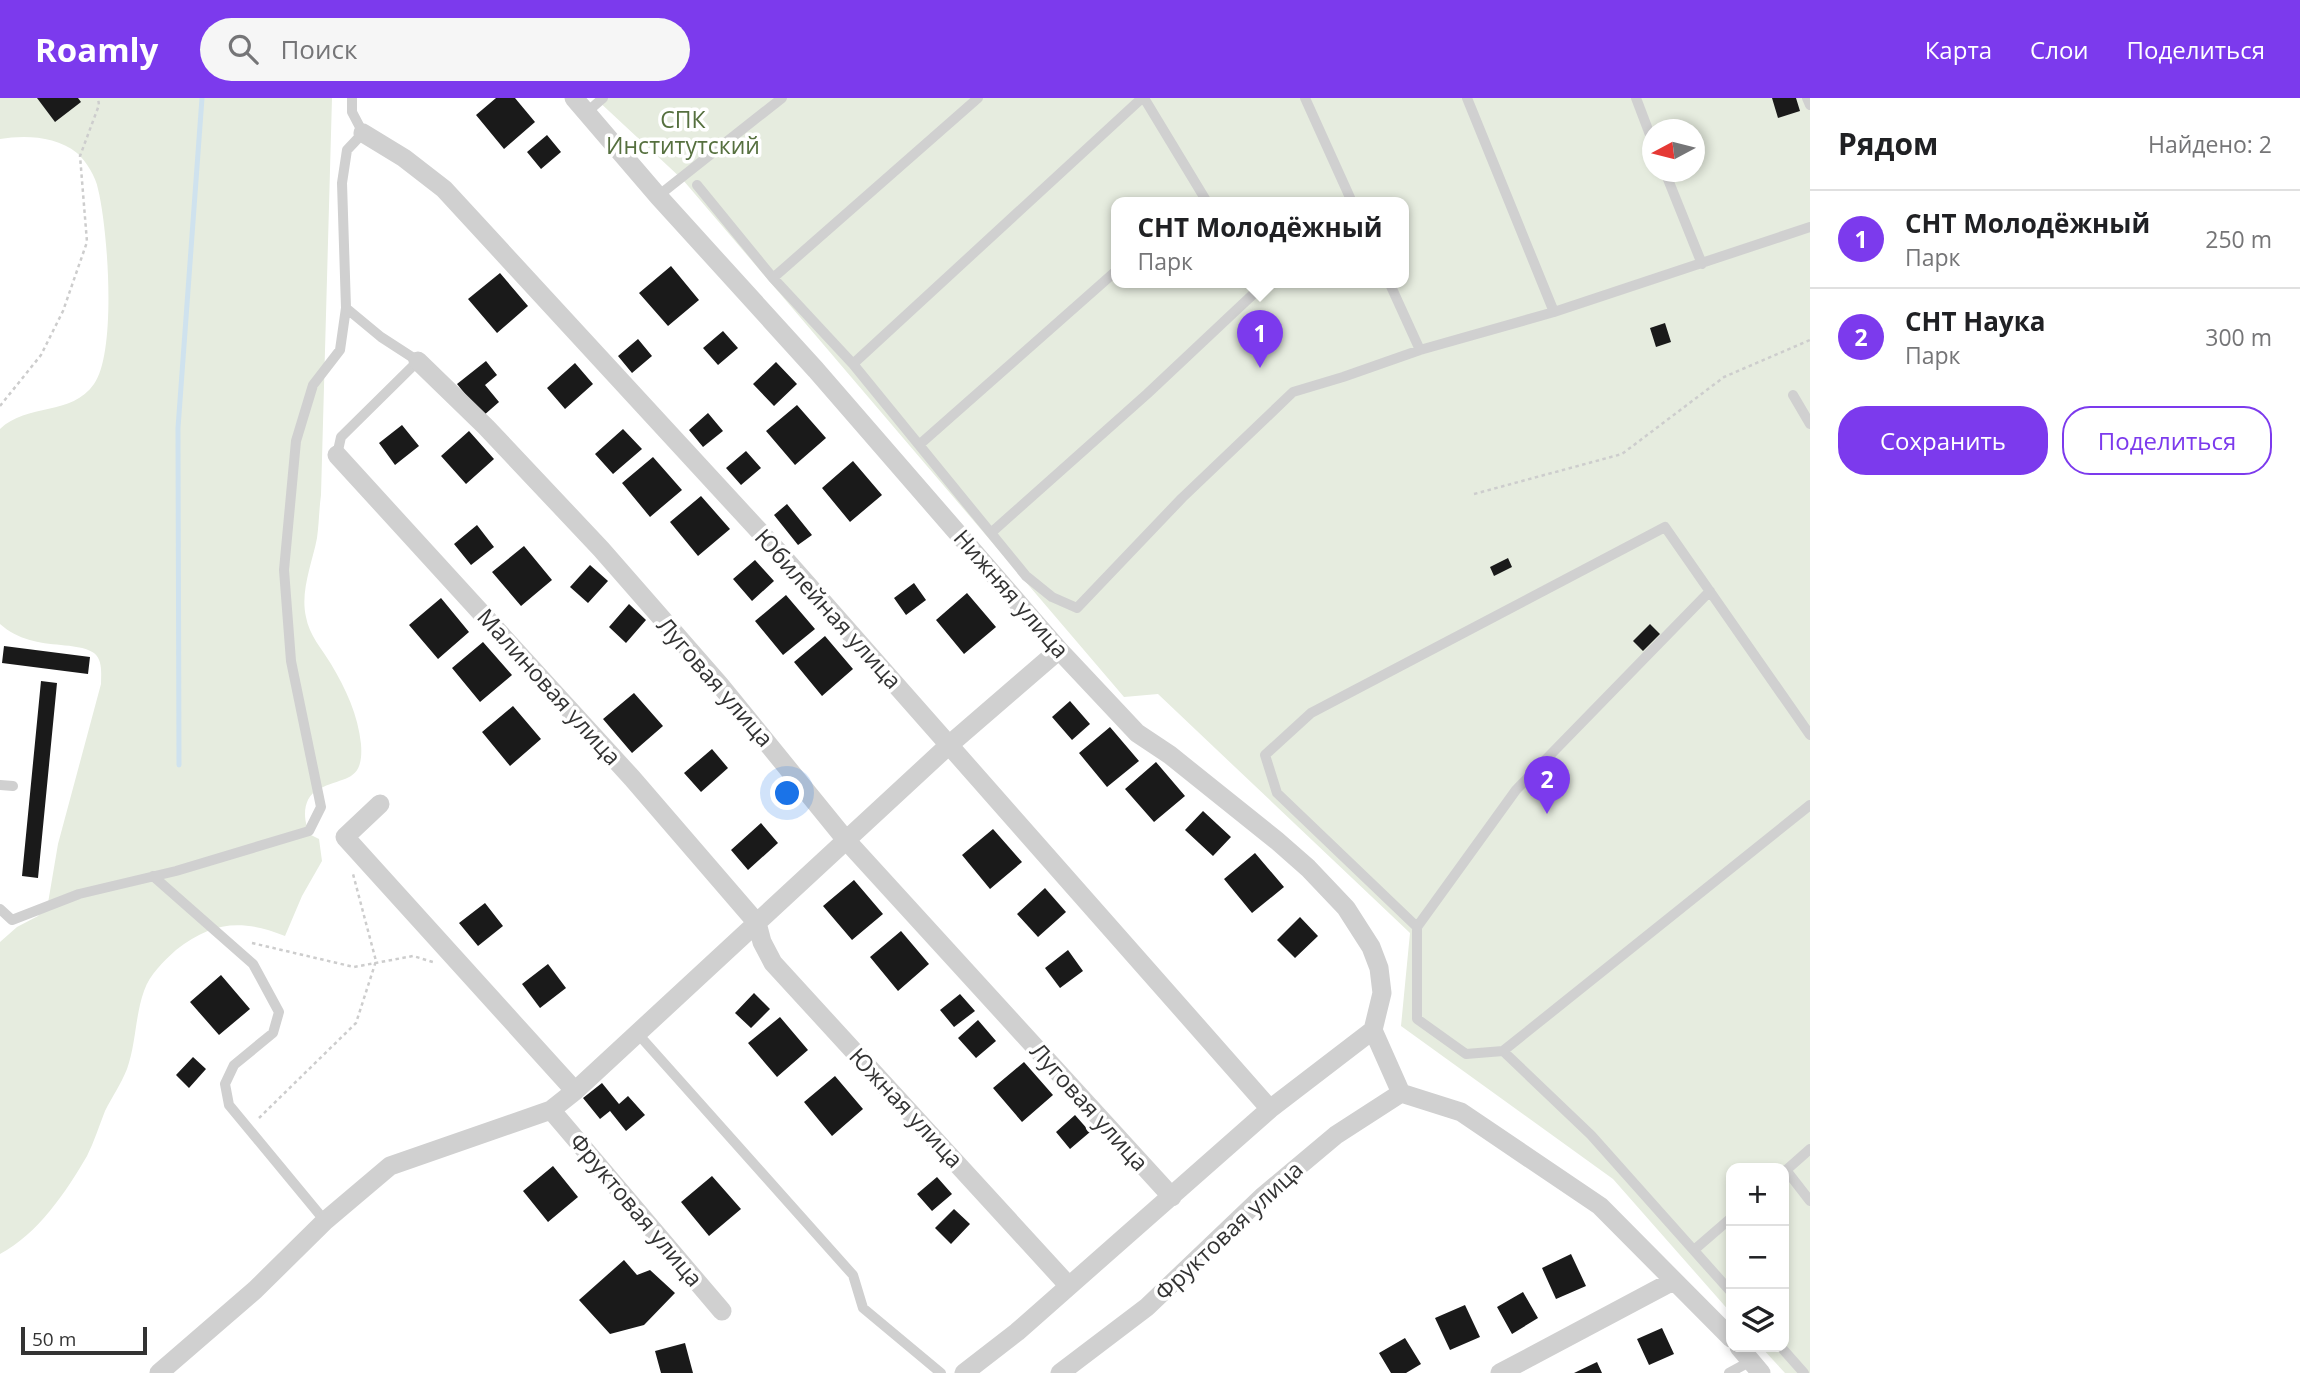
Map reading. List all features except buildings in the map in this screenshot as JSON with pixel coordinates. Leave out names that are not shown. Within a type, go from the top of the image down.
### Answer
[{"type":"street","name":"Нижняя улица","points":[[581,105],[1059,650],[1137,733],[1170,755],[1276,840],[1308,868],[1346,908],[1371,947],[1382,982],[1381,1003],[1373,1030]]},
{"type":"street","name":"Юбилейная улица","points":[[363,133],[404,158],[444,189],[783,558],[1270,1109]]},
{"type":"street","name":"Луговая улица","points":[[418,361],[486,427],[610,560],[720,685],[846,840],[1172,1198]]},
{"type":"street","name":"Малиновая улица","points":[[337,455],[623,767],[757,923]]},
{"type":"street","points":[[159,1373],[255,1290],[325,1221],[390,1166],[551,1110],[575,1091],[949,745],[1059,650]]},
{"type":"street","points":[[380,804],[345,837],[575,1091]]},
{"type":"street","name":"Южная улица","points":[[757,923],[762,942],[774,963],[1068,1285]]},
{"type":"street","points":[[964,1373],[1017,1332],[1270,1109],[1373,1030],[1401,1093],[1461,1112],[1600,1206],[1726,1333]]},
{"type":"street","name":"Фруктовая улица","points":[[1060,1373],[1147,1307],[1262,1197],[1336,1135],[1401,1093]]},
{"type":"street","name":"Фруктовая улица","points":[[551,1110],[722,1311]]},
{"type":"street","points":[[1500,1373],[1673,1281]]},
{"type":"lane","points":[[0,909],[12,920],[79,894],[153,876],[309,831],[321,807],[291,660],[284,570],[296,441],[313,385],[340,350],[346,308],[342,183],[347,150],[363,133],[352,111],[352,98]]},
{"type":"lane","points":[[581,105],[603,98]]},
{"type":"lane","points":[[659,196],[782,98]]},
{"type":"lane","points":[[774,278],[978,98]]},
{"type":"lane","points":[[853,364],[1143,98],[1200,197]]},
{"type":"lane","points":[[1305,98],[1350,197]]},
{"type":"lane","points":[[1467,98],[1554,312]]},
{"type":"lane","points":[[1636,98],[1644,119]]},
{"type":"lane","points":[[1807,98],[1810,105]]},
{"type":"lane","points":[[1669,182],[1702,264]]},
{"type":"lane","points":[[697,185],[774,278],[853,364],[1026,576],[1052,597],[1077,608],[1182,498],[1293,392],[1420,350],[1554,312],[1810,227]]},
{"type":"lane","points":[[919,445],[1111,275]]},
{"type":"lane","points":[[992,532],[1147,394],[1260,288]]},
{"type":"lane","points":[[1392,288],[1420,350]]},
{"type":"lane","points":[[337,455],[341,437],[418,361],[381,337],[346,308]]},
{"type":"lane","points":[[1793,395],[1810,424]]},
{"type":"lane","points":[[1417,927],[1277,793],[1265,755],[1311,713],[1665,527],[1810,735]]},
{"type":"lane","points":[[1710,591],[1516,790],[1417,927],[1417,1019],[1466,1054],[1503,1051],[1810,805]]},
{"type":"lane","points":[[0,785],[13,786]]},
{"type":"lane","points":[[153,876],[253,964],[279,1012],[273,1033],[234,1065],[225,1084],[229,1105],[325,1221]]},
{"type":"lane","points":[[638,1034],[853,1275],[863,1308],[941,1373]]},
{"type":"lane","points":[[1503,1051],[1591,1135],[1728,1289]]},
{"type":"lane","points":[[1789,1167],[1810,1149]]},
{"type":"lane","points":[[1789,1176],[1810,1201]]},
{"type":"lane","points":[[1694,1250],[1726,1222]]},
{"type":"lane","points":[[1785,1352],[1804,1373]]},
{"type":"lane","points":[[1729,1373],[1751,1360]]},
{"type":"path","points":[[0,406],[41,355],[63,311],[87,242],[80,156],[99,104],[98,98]]},
{"type":"path","points":[[1474,494],[1622,454],[1724,377],[1810,340]]},
{"type":"path","points":[[248,1128],[356,1023],[376,961],[353,874]]},
{"type":"path","points":[[222,937],[354,967],[413,956],[436,964]]},
{"type":"green space","points":[[0,98],[332,98],[321,495],[317,538],[304,597],[310,630],[350,702],[359,733],[361,757],[356,772],[319,789],[309,798],[305,810],[306,823],[311,835],[319,839],[322,861],[302,896],[285,936],[241,925],[215,928],[190,940],[157,969],[141,1001],[127,1069],[105,1111],[87,1156],[70,1184],[39,1224],[14,1246],[0,1254],[0,942],[17,927],[38,916],[48,903],[58,844],[101,684],[101,667],[99,659],[90,651],[29,640],[0,624],[0,429],[23,416],[74,401],[94,384],[106,346],[108,290],[102,208],[97,184],[90,170],[77,153],[60,143],[30,137],[0,139]]},
{"type":"green space","name":"СПК Институтский","points":[[595,98],[1810,98],[1810,1373],[1785,1373],[1766,1352],[1789,1352],[1789,1163],[1726,1163],[1726,1307],[1613,1179],[1401,1026],[1410,933],[1158,694],[1124,697],[683,180]]},
{"type":"waterway","points":[[179,765],[178,428],[202,98]]},
{"type":"place","name":"СНТ Молодёжный","points":[[1260,368]]},
{"type":"place","name":"СНТ Наука","points":[[1547,814]]}]
